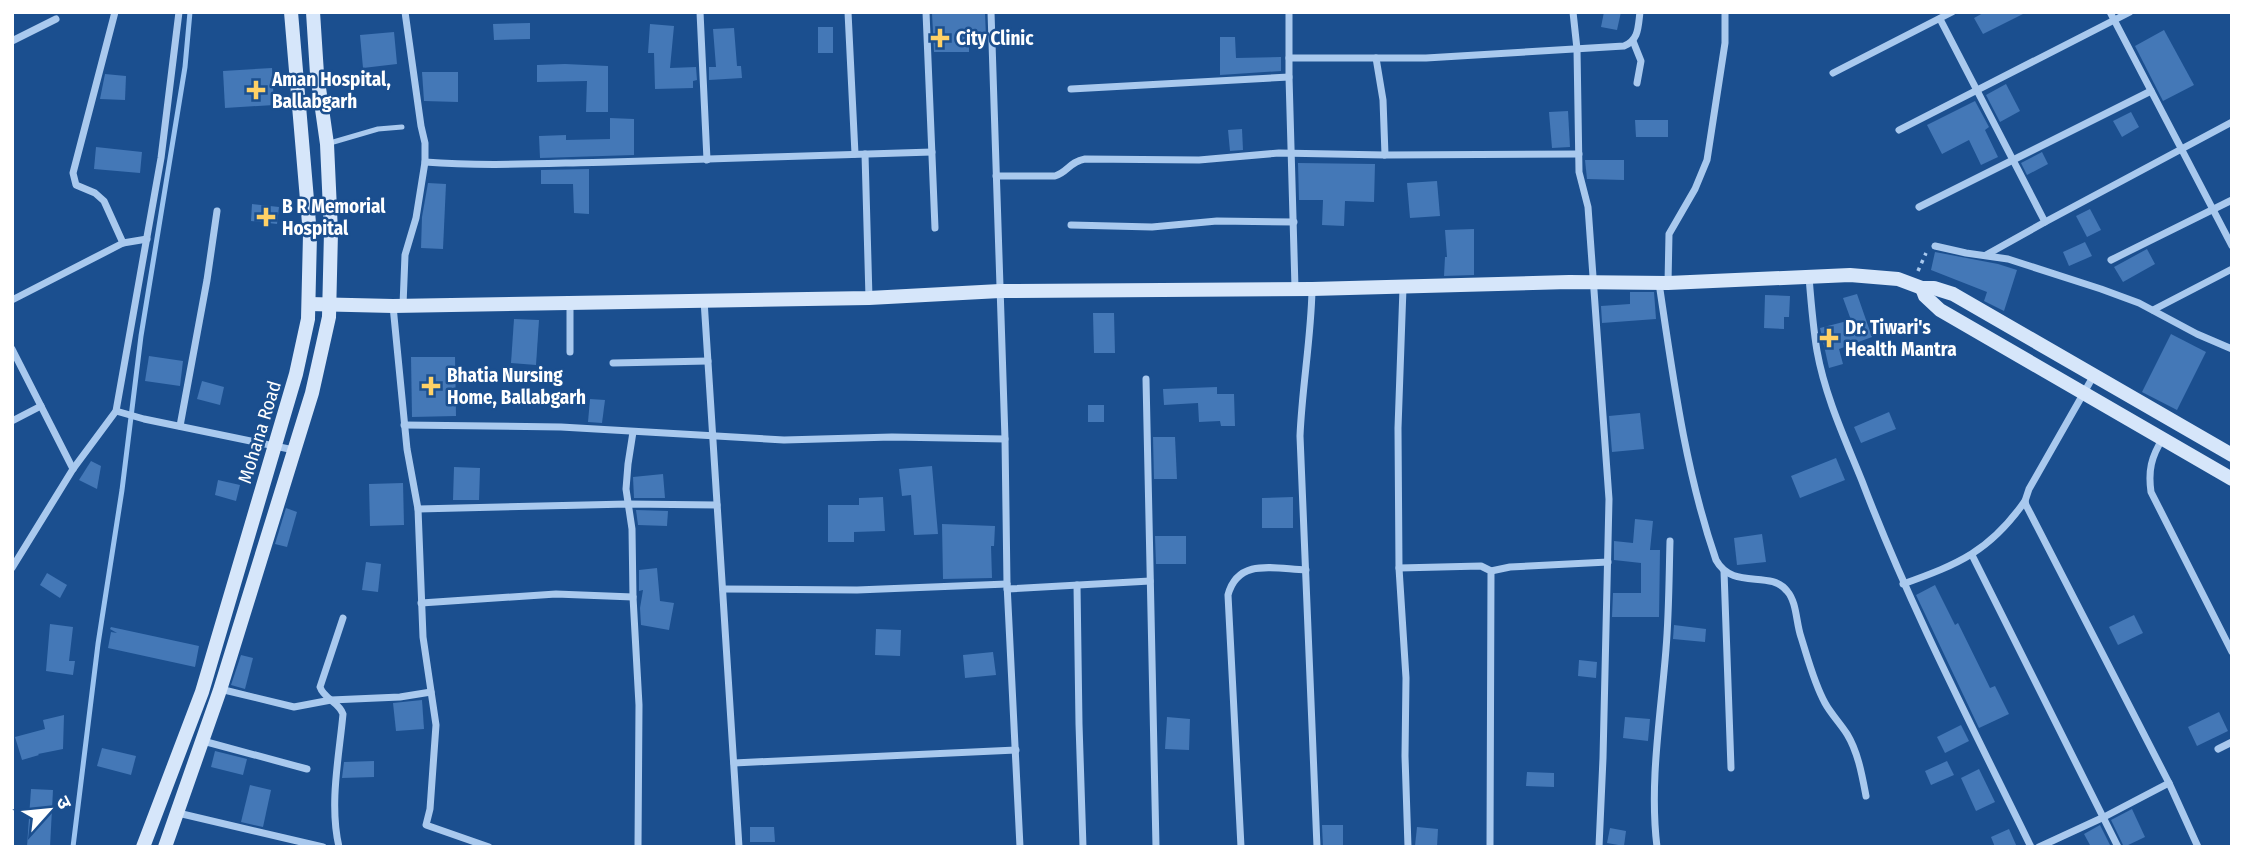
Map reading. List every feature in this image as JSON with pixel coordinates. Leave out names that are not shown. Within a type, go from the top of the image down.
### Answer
[{"type":"street","points":[[115,12],[73,173],[76,185],[95,193],[104,201],[123,243]]},
{"type":"street","points":[[12,568],[73,468],[120,412],[161,158],[180,12]]},
{"type":"street","name":"Mohana Road","points":[[143,847],[202,692],[305,338],[309,304],[310,235],[291,12]]},
{"type":"street","name":"Mohana Road","points":[[165,847],[220,689],[320,361],[330,304],[331,232],[327,144],[317,75],[313,12]]},
{"type":"street","points":[[405,12],[425,143],[425,162],[416,218],[405,255],[398,305],[404,425],[418,509],[421,603],[436,738],[430,809],[426,825],[489,847]]},
{"type":"street","points":[[700,12],[707,160]]},
{"type":"street","points":[[848,12],[855,154]]},
{"type":"street","points":[[926,12],[934,228]]},
{"type":"street","points":[[991,12],[1007,586],[1020,847]]},
{"type":"street","points":[[1289,12],[1295,288]]},
{"type":"street","points":[[1573,12],[1577,49],[1581,182],[1588,207],[1608,488],[1599,847]]},
{"type":"street","points":[[1289,58],[1426,58],[1624,47],[1633,41],[1636,35],[1640,12]]},
{"type":"street","points":[[1725,12],[1725,43],[1707,160],[1699,181],[1669,234],[1663,283],[1684,446],[1698,504],[1714,554],[1724,571],[1731,768]]},
{"type":"street","points":[[1833,73],[1952,12]]},
{"type":"street","points":[[2110,12],[2232,246]]},
{"type":"street","points":[[1899,130],[2130,12]]},
{"type":"street","points":[[12,41],[56,19]]},
{"type":"street","points":[[1940,19],[2045,222]]},
{"type":"street","points":[[1633,41],[1641,61],[1637,83]]},
{"type":"street","points":[[1376,58],[1383,100],[1385,155]]},
{"type":"street","points":[[1071,89],[1289,78]]},
{"type":"street","points":[[1919,207],[2151,91]]},
{"type":"street","points":[[1986,256],[2232,122]]},
{"type":"street","points":[[425,162],[487,164],[707,160],[932,152]]},
{"type":"street","points":[[865,153],[869,299]]},
{"type":"street","points":[[996,176],[1055,176],[1074,162],[1085,159],[1199,160],[1267,153],[1579,154]]},
{"type":"street","points":[[2111,260],[2232,200]]},
{"type":"street","points":[[180,426],[217,211]]},
{"type":"street","points":[[1071,225],[1152,227],[1217,221],[1294,222]]},
{"type":"street","points":[[12,300],[123,243],[147,239]]},
{"type":"street","points":[[1936,246],[2008,259],[2079,282],[2153,310],[2232,349]]},
{"type":"street","points":[[2153,310],[2232,270]]},
{"type":"street","points":[[1809,276],[1817,351],[1830,398],[1903,584],[2031,847]]},
{"type":"street","points":[[309,304],[869,299],[1000,291],[1403,288],[1880,276],[1953,294],[2232,455]]},
{"type":"street","points":[[1917,286],[1940,310],[2232,479]]},
{"type":"street","points":[[1403,288],[1398,428],[1399,568],[1406,678],[1408,847]]},
{"type":"street","points":[[1312,289],[1300,436],[1317,847]]},
{"type":"street","points":[[704,300],[739,847]]},
{"type":"street","points":[[570,303],[570,352]]},
{"type":"street","points":[[12,349],[73,468]]},
{"type":"street","points":[[612,363],[708,361]]},
{"type":"street","points":[[1903,584],[1972,555],[2011,522],[2095,374]]},
{"type":"street","points":[[1146,379],[1156,847]]},
{"type":"street","points":[[12,421],[41,407]]},
{"type":"street","points":[[120,412],[294,450]]},
{"type":"street","points":[[404,425],[561,426],[784,440],[892,437],[1005,439]]},
{"type":"street","points":[[633,432],[626,479],[632,529],[639,705],[638,847]]},
{"type":"street","points":[[2163,439],[2150,463],[2151,492],[2232,652]]},
{"type":"street","points":[[2025,501],[2199,847]]},
{"type":"street","points":[[418,509],[628,504],[717,505]]},
{"type":"street","points":[[1657,847],[1655,796],[1667,645],[1670,541]]},
{"type":"street","points":[[1972,555],[2118,847]]},
{"type":"street","points":[[1399,568],[1481,566],[1491,571],[1510,567],[1608,562]]},
{"type":"street","points":[[1241,847],[1228,595],[1237,576],[1244,571],[1254,568],[1306,570]]},
{"type":"street","points":[[1490,847],[1491,571]]},
{"type":"street","points":[[1724,571],[1740,578],[1772,582],[1787,589],[1792,597],[1800,634],[1816,682],[1826,704],[1848,736],[1861,769],[1866,796]]},
{"type":"street","points":[[723,589],[857,590],[1150,581]]},
{"type":"street","points":[[1077,585],[1083,847]]},
{"type":"street","points":[[421,603],[492,596],[556,594],[633,597]]},
{"type":"street","points":[[338,847],[334,822],[344,714],[341,708],[323,694],[320,687],[343,618]]},
{"type":"street","points":[[220,689],[294,707],[331,700],[400,697],[431,692]]},
{"type":"street","points":[[202,741],[307,769]]},
{"type":"street","points":[[2218,750],[2232,742]]},
{"type":"street","points":[[734,763],[1016,750]]},
{"type":"street","points":[[2039,847],[2169,783]]},
{"type":"street","points":[[178,813],[323,847]]},
{"type":"lane","points":[[327,144],[379,129],[402,127]]},
{"type":"path","points":[[1917,286],[1926,251],[1936,246]]},
{"type":"building","points":[[1604,12],[1621,12],[1617,30],[1601,27]]},
{"type":"building","points":[[1985,12],[2027,12],[1983,34],[1974,18]]},
{"type":"building","points":[[932,13],[985,14],[986,37],[969,37],[969,52],[934,52]]},
{"type":"building","points":[[530,23],[530,39],[494,40],[493,24]]},
{"type":"building","points":[[650,24],[674,26],[670,68],[696,67],[697,80],[693,81],[693,88],[655,89],[654,53],[648,53]]},
{"type":"building","points":[[818,27],[833,27],[833,53],[818,53]]},
{"type":"building","points":[[734,28],[737,66],[741,66],[742,78],[709,80],[709,67],[716,67],[713,29]]},
{"type":"building","points":[[2164,30],[2194,85],[2163,101],[2135,46]]},
{"type":"building","points":[[394,32],[397,64],[363,68],[360,35]]},
{"type":"building","points":[[1220,37],[1235,37],[1236,58],[1281,57],[1281,71],[1220,75]]},
{"type":"building","points":[[537,65],[608,66],[608,112],[586,112],[587,81],[537,82]]},
{"type":"building","points":[[272,68],[274,105],[225,108],[223,71]]},
{"type":"building","points":[[422,72],[458,72],[458,102],[424,101]]},
{"type":"building","points":[[105,74],[126,76],[125,100],[100,99]]},
{"type":"building","points":[[2006,84],[2020,111],[2000,122],[1986,95]]},
{"type":"building","points":[[1975,101],[1989,127],[1985,130],[1998,157],[1981,165],[1969,140],[1942,154],[1927,125]]},
{"type":"building","points":[[1568,111],[1570,147],[1552,148],[1549,112]]},
{"type":"building","points":[[2131,112],[2139,127],[2122,137],[2113,121]]},
{"type":"building","points":[[610,118],[634,119],[634,155],[540,158],[539,136],[566,135],[566,140],[610,139]]},
{"type":"building","points":[[1635,120],[1668,120],[1668,137],[1636,137]]},
{"type":"building","points":[[1242,129],[1243,150],[1230,151],[1228,130]]},
{"type":"building","points":[[96,147],[142,152],[140,173],[94,169]]},
{"type":"building","points":[[2042,152],[2048,164],[2027,175],[2021,163]]},
{"type":"building","points":[[1585,160],[1624,160],[1624,180],[1587,179]]},
{"type":"building","points":[[1298,163],[1375,164],[1374,202],[1345,201],[1344,226],[1322,225],[1323,200],[1299,200]]},
{"type":"building","points":[[589,169],[589,214],[574,213],[573,184],[541,184],[541,170]]},
{"type":"building","points":[[1437,181],[1440,216],[1410,218],[1407,183]]},
{"type":"building","points":[[428,183],[446,184],[443,249],[421,248],[422,217]]},
{"type":"building","points":[[252,204],[279,207],[277,224],[251,221]]},
{"type":"building","points":[[2090,209],[2101,230],[2087,237],[2076,216]]},
{"type":"building","points":[[1474,229],[1474,275],[1444,276],[1447,257],[1445,230]]},
{"type":"building","points":[[2085,242],[2092,256],[2069,266],[2063,252]]},
{"type":"building","points":[[2147,249],[2155,264],[2123,282],[2114,267]]},
{"type":"building","points":[[1935,252],[2017,270],[2004,311],[1984,301],[1987,292],[1931,270]]},
{"type":"building","points":[[1630,292],[1654,292],[1656,319],[1602,323],[1601,306],[1630,304]]},
{"type":"building","points":[[1857,294],[1872,337],[1839,349],[1843,364],[1829,368],[1820,328],[1851,320],[1843,298]]},
{"type":"building","points":[[1765,295],[1790,296],[1789,317],[1784,317],[1784,329],[1764,328]]},
{"type":"building","points":[[1093,313],[1114,313],[1115,353],[1094,353]]},
{"type":"building","points":[[514,319],[539,320],[536,365],[511,363]]},
{"type":"building","points":[[2171,334],[2206,352],[2177,410],[2142,392]]},
{"type":"building","points":[[149,356],[183,361],[180,386],[145,381]]},
{"type":"building","points":[[411,357],[455,357],[456,416],[412,417]]},
{"type":"building","points":[[202,381],[224,387],[220,405],[197,399]]},
{"type":"building","points":[[1217,387],[1217,394],[1234,394],[1235,426],[1221,426],[1220,421],[1199,422],[1198,403],[1164,405],[1163,389]]},
{"type":"building","points":[[590,399],[605,400],[602,423],[588,422]]},
{"type":"building","points":[[1088,405],[1104,405],[1104,422],[1088,422]]},
{"type":"building","points":[[1889,412],[1896,429],[1861,443],[1854,427]]},
{"type":"building","points":[[1640,413],[1644,449],[1612,452],[1609,416]]},
{"type":"building","points":[[1153,437],[1175,437],[1177,479],[1154,479]]},
{"type":"building","points":[[1836,458],[1845,480],[1800,498],[1791,476]]},
{"type":"building","points":[[91,461],[101,466],[97,489],[79,480]]},
{"type":"building","points":[[932,466],[938,534],[914,535],[911,495],[902,496],[899,469]]},
{"type":"building","points":[[454,467],[480,468],[479,500],[453,500]]},
{"type":"building","points":[[663,474],[665,498],[634,498],[633,477]]},
{"type":"building","points":[[218,480],[240,485],[236,501],[215,495]]},
{"type":"building","points":[[403,483],[404,525],[370,526],[369,484]]},
{"type":"building","points":[[883,497],[885,531],[854,532],[854,542],[828,542],[828,505],[859,505],[859,498]]},
{"type":"building","points":[[1293,497],[1293,528],[1262,528],[1262,498]]},
{"type":"building","points":[[286,508],[297,512],[287,547],[275,544]]},
{"type":"building","points":[[636,510],[668,511],[667,526],[638,525]]},
{"type":"building","points":[[1635,519],[1653,521],[1650,550],[1660,550],[1659,617],[1612,617],[1613,593],[1641,593],[1641,563],[1614,560],[1614,541],[1633,543]]},
{"type":"building","points":[[942,524],[995,526],[994,546],[991,546],[992,578],[943,579]]},
{"type":"building","points":[[1762,534],[1766,562],[1737,565],[1734,538]]},
{"type":"building","points":[[1155,536],[1186,536],[1186,564],[1156,564]]},
{"type":"building","points":[[366,562],[381,564],[378,592],[362,590]]},
{"type":"building","points":[[657,568],[660,601],[674,603],[669,630],[641,625],[643,590],[639,591],[639,570]]},
{"type":"building","points":[[47,573],[67,585],[60,598],[40,585]]},
{"type":"building","points":[[1935,585],[1955,625],[1958,623],[1990,688],[1995,686],[2009,714],[1979,728],[1916,595]]},
{"type":"building","points":[[2134,615],[2143,633],[2118,645],[2109,627]]},
{"type":"building","points":[[50,624],[73,627],[69,661],[75,661],[73,675],[46,671]]},
{"type":"building","points":[[1674,625],[1706,629],[1705,642],[1673,639]]},
{"type":"building","points":[[111,627],[199,646],[195,667],[108,648],[111,632],[117,633],[110,629]]},
{"type":"building","points":[[876,629],[901,630],[900,656],[875,655]]},
{"type":"building","points":[[993,652],[996,675],[965,678],[963,655]]},
{"type":"building","points":[[241,655],[253,658],[245,689],[231,685]]},
{"type":"building","points":[[1579,660],[1597,662],[1596,678],[1578,676]]},
{"type":"building","points":[[422,700],[424,729],[396,731],[393,703]]},
{"type":"building","points":[[2219,712],[2228,731],[2197,746],[2188,727]]},
{"type":"building","points":[[64,715],[63,749],[22,760],[15,737],[45,729],[43,720]]},
{"type":"building","points":[[1167,717],[1190,719],[1189,750],[1165,749]]},
{"type":"building","points":[[1625,717],[1650,719],[1648,741],[1623,738]]},
{"type":"building","points":[[1961,725],[1969,741],[1945,753],[1937,737]]},
{"type":"building","points":[[102,748],[136,756],[131,775],[97,766]]},
{"type":"building","points":[[215,751],[247,759],[243,775],[211,767]]},
{"type":"building","points":[[374,761],[374,777],[342,778],[344,762]]},
{"type":"building","points":[[1947,761],[1954,775],[1931,785],[1925,771]]},
{"type":"building","points":[[1979,769],[1995,802],[1976,811],[1961,778]]},
{"type":"building","points":[[1527,772],[1554,773],[1554,787],[1526,786]]},
{"type":"building","points":[[250,785],[271,790],[263,827],[241,822]]},
{"type":"building","points":[[31,789],[53,790],[50,847],[27,847]]},
{"type":"building","points":[[2132,809],[2145,837],[2124,847],[2111,820]]},
{"type":"building","points":[[1322,825],[1343,825],[1343,847],[1323,847]]},
{"type":"building","points":[[2100,825],[2111,847],[2091,847],[2084,834]]},
{"type":"building","points":[[750,827],[774,827],[775,842],[750,842]]},
{"type":"building","points":[[1417,827],[1438,829],[1437,847],[1415,846]]},
{"type":"building","points":[[1610,828],[1626,831],[1624,846],[1607,843]]},
{"type":"building","points":[[2009,829],[2017,847],[1995,847],[1991,837]]},
{"type":"waterway","points":[[73,847],[141,336],[185,67],[190,12]]},
{"type":"place","name":"City Clinic","points":[[940,38]]},
{"type":"place","name":"Aman Hospital, Ballabgarh","points":[[256,90]]},
{"type":"place","name":"B R Memorial Hospital","points":[[266,217]]},
{"type":"place","name":"Dr. Tiwari's Health Mantra","points":[[1829,338]]},
{"type":"place","name":"Bhatia Nursing Home, Ballabgarh","points":[[431,386]]}]
